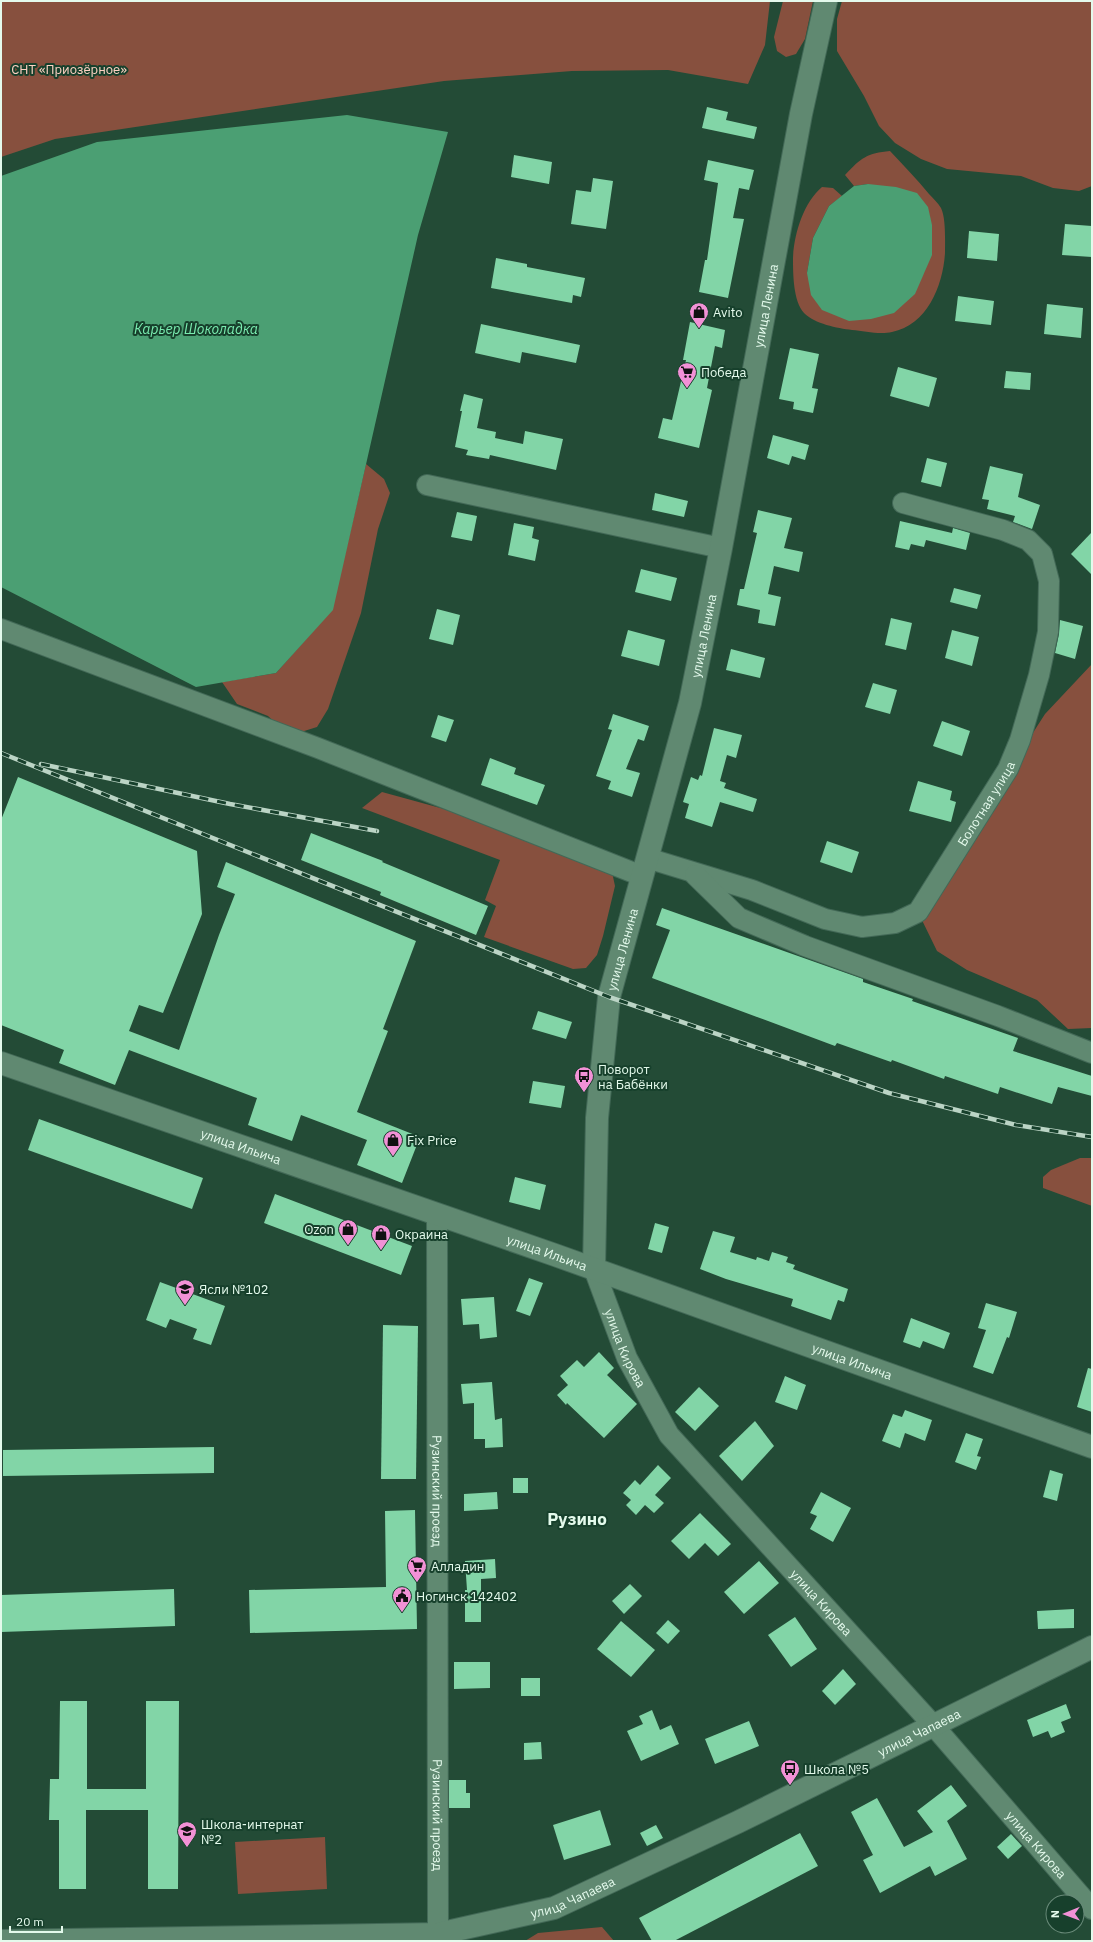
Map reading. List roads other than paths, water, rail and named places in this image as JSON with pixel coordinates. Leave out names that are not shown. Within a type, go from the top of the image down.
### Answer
[{"type":"street","name":"улица Ленина","points":[[594,1269],[596,1118],[609,997],[690,703],[721,548],[801,114],[826,1]]},
{"type":"street","points":[[427,485],[721,548]]},
{"type":"street","name":"Болотная улица","points":[[1,629],[318,748],[644,867],[692,872],[752,890],[825,919],[862,927],[895,923],[918,912],[1008,770],[1029,709],[1048,632],[1049,581],[1042,554],[1028,540],[1003,530],[903,503]]},
{"type":"street","points":[[692,872],[740,918],[805,946],[998,1016],[1092,1053]]},
{"type":"street","name":"улица Ильича","points":[[1,1063],[594,1269],[1092,1447]]},
{"type":"street","name":"Рузинский проезд","points":[[437,1215],[438,1934]]},
{"type":"street","name":"улица Кирова","points":[[594,1269],[627,1358],[669,1435],[934,1725],[1092,1909]]},
{"type":"street","name":"улица Чапаева","points":[[1,1941],[438,1934],[554,1908],[738,1822],[1092,1647]]},
{"type":"water","name":"Карьер Шоколадка","points":[[347,115],[448,132],[418,235],[333,610],[276,673],[196,687],[1,587],[1,176],[97,142]]},
{"type":"water","points":[[868,184],[896,187],[917,193],[928,207],[932,225],[932,255],[915,294],[894,313],[871,319],[849,321],[822,310],[811,295],[807,273],[813,238],[829,206],[854,186]]},
{"type":"railway","points":[[1,753],[609,997],[889,1093],[1016,1125],[1092,1137]]},
{"type":"railway","points":[[41,764],[230,804],[377,831]]},
{"type":"place","name":"Avito","points":[[699,329]]},
{"type":"place","name":"Победа","points":[[687,389]]},
{"type":"place","name":"Поворот на Бабёнки","points":[[584,1093]]},
{"type":"place","name":"Fix Price","points":[[393,1157]]},
{"type":"place","name":"Ozon","points":[[348,1246]]},
{"type":"place","name":"Окраина","points":[[381,1251]]},
{"type":"place","name":"Ясли №102","points":[[185,1306]]},
{"type":"place","name":"Алладин","points":[[417,1583]]},
{"type":"place","name":"Ногинск 142402","points":[[402,1613]]},
{"type":"place","name":"Школа №5","points":[[790,1786]]},
{"type":"place","name":"Школа-интернат №2","points":[[187,1848]]},
{"type":"district","name":"Рузино","points":[[577,1519]]},
{"type":"park label","name":"СНТ «Приозёрное»","points":[[69,69]]}]
